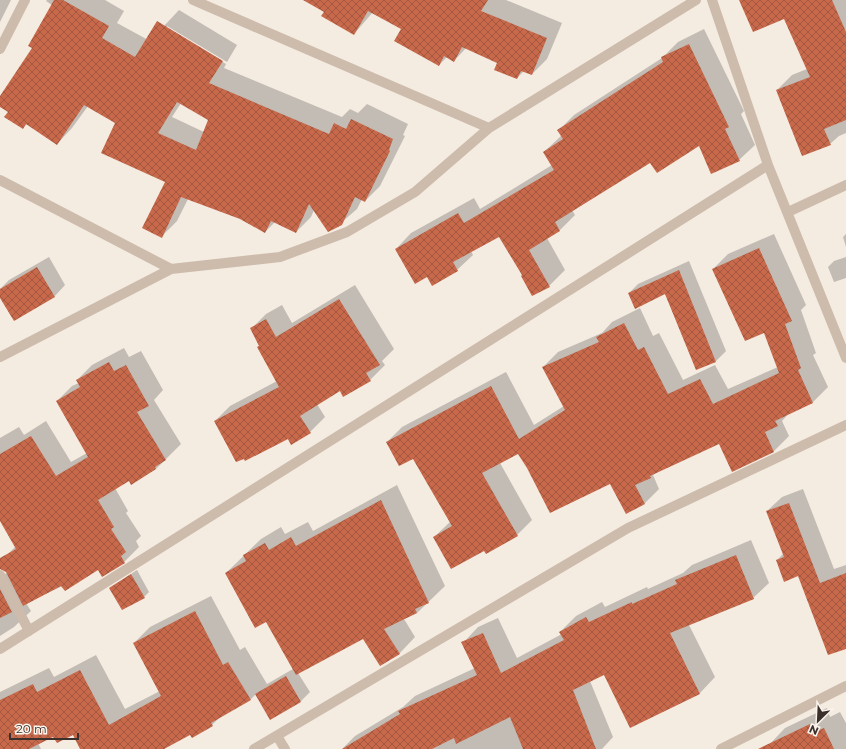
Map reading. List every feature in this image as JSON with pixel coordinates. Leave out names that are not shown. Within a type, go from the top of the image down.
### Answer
[{"type":"street","points":[[0,49],[25,0]]},
{"type":"street","points":[[192,0],[489,128]]},
{"type":"street","points":[[0,357],[170,269],[280,257],[347,232],[415,192],[489,128],[696,0]]},
{"type":"street","points":[[712,0],[768,165],[846,358]]},
{"type":"street","points":[[0,648],[768,165]]},
{"type":"street","points":[[0,180],[170,269]]},
{"type":"street","points":[[788,212],[846,185]]},
{"type":"street","points":[[254,749],[628,528],[846,425]]},
{"type":"street","points":[[0,575],[29,631]]},
{"type":"street","points":[[721,749],[846,686]]},
{"type":"street","points":[[277,736],[285,749]]},
{"type":"building","points":[[54,0],[63,0],[109,26],[102,38],[135,57],[157,21],[223,61],[209,83],[329,134],[334,123],[346,129],[351,119],[393,139],[389,150],[390,151],[365,202],[355,197],[342,225],[328,232],[309,204],[296,233],[271,221],[265,233],[240,219],[181,197],[162,238],[142,228],[165,182],[101,153],[115,123],[84,105],[57,145],[26,124],[23,129],[4,117],[8,112],[0,107],[0,96],[32,48],[28,46]],"holes":[[[177,102],[208,120],[196,150],[158,133]]]},
{"type":"building","points":[[303,0],[488,0],[481,11],[547,38],[532,75],[521,71],[517,79],[494,70],[497,63],[462,47],[454,62],[444,56],[439,66],[394,41],[401,29],[368,11],[354,35],[321,16],[324,12]]},
{"type":"building","points":[[739,0],[832,0],[846,32],[846,120],[824,129],[831,145],[802,156],[776,90],[810,77],[784,19],[753,32]]},
{"type":"building","points":[[689,44],[729,127],[725,129],[740,161],[711,174],[699,146],[657,173],[650,163],[555,222],[560,231],[529,250],[550,287],[532,296],[521,276],[522,275],[499,237],[453,262],[458,271],[432,286],[427,277],[415,284],[395,249],[458,213],[464,223],[554,170],[543,152],[563,139],[557,130],[663,62],[661,57]]},
{"type":"building","points":[[759,248],[792,321],[785,324],[801,368],[798,370],[813,403],[775,421],[778,426],[765,432],[774,452],[732,472],[719,444],[650,476],[651,478],[635,485],[645,504],[626,514],[610,484],[550,513],[527,468],[518,454],[482,473],[518,536],[486,554],[484,551],[451,569],[433,537],[452,526],[413,459],[399,466],[386,442],[491,386],[519,439],[565,410],[542,367],[599,342],[596,337],[624,323],[638,350],[644,347],[668,394],[700,379],[713,404],[779,373],[764,333],[745,341],[712,269]]},
{"type":"building","points":[[37,267],[55,297],[14,321],[0,298],[0,289]]},
{"type":"building","points":[[679,270],[716,362],[696,370],[665,294],[635,309],[628,293]]},
{"type":"building","points":[[339,299],[380,365],[366,373],[371,381],[343,397],[340,391],[300,416],[311,433],[291,445],[288,439],[245,461],[244,459],[236,462],[214,421],[279,387],[257,347],[259,346],[250,328],[266,319],[276,337]]},
{"type":"building","points":[[109,362],[114,371],[126,365],[149,406],[137,412],[166,460],[155,467],[156,469],[131,485],[129,481],[98,500],[114,527],[111,529],[126,552],[121,556],[125,563],[102,577],[98,570],[65,591],[61,586],[23,606],[6,572],[0,569],[0,558],[16,549],[0,521],[0,454],[31,436],[56,476],[88,457],[56,401],[80,387],[76,380]]},
{"type":"building","points":[[381,500],[429,603],[415,609],[417,613],[384,629],[400,654],[380,666],[363,639],[296,675],[266,622],[255,628],[225,573],[246,561],[243,555],[265,543],[269,550],[291,537],[296,546]]},
{"type":"building","points":[[789,503],[820,583],[846,573],[846,649],[828,655],[798,576],[784,582],[776,560],[784,557],[766,511]]},
{"type":"building","points":[[736,555],[754,599],[670,633],[700,694],[630,728],[604,675],[573,690],[596,749],[523,749],[510,717],[456,744],[454,738],[432,749],[342,749],[400,714],[398,711],[477,675],[461,642],[483,633],[501,673],[564,640],[559,632],[586,617],[589,622],[632,602],[632,604],[677,584],[675,580]]},
{"type":"building","points":[[131,574],[145,598],[122,610],[109,588]]},
{"type":"building","points":[[0,589],[12,612],[0,618]]},
{"type":"building","points":[[195,611],[223,665],[228,662],[251,700],[211,723],[213,726],[192,738],[190,735],[164,749],[80,749],[73,735],[57,743],[53,737],[29,749],[0,749],[0,700],[33,684],[37,692],[80,670],[109,725],[161,696],[133,643]]},
{"type":"building","points":[[286,676],[301,702],[270,720],[255,694]]},
{"type":"building","points":[[810,724],[814,732],[824,728],[834,749],[758,749]]}]
